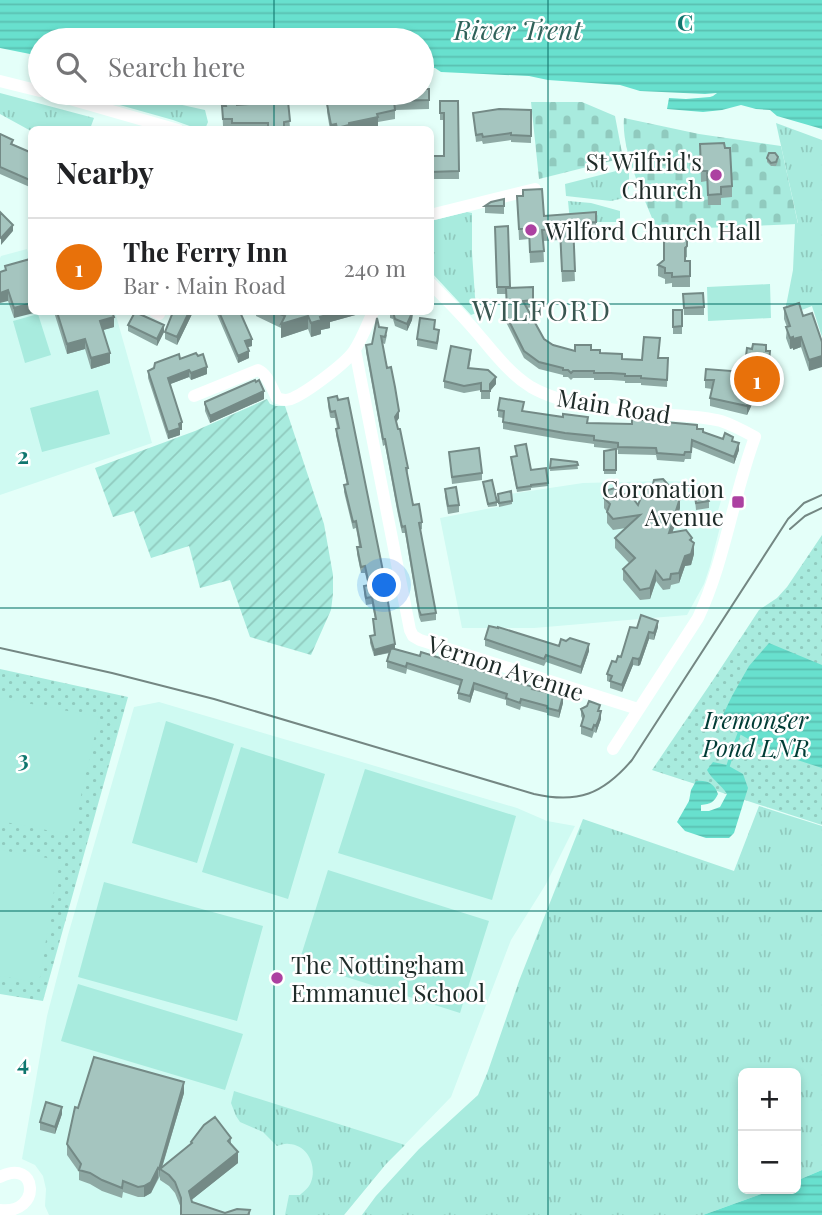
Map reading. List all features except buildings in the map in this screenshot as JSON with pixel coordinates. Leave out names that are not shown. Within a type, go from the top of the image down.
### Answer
[{"type":"street","points":[[0,81],[28,88]]},
{"type":"street","points":[[91,105],[164,126]]},
{"type":"street","points":[[434,214],[535,188]]},
{"type":"street","name":"Main Road","points":[[434,287],[499,359],[532,387],[547,394],[612,409],[718,420],[755,437],[744,466],[718,567],[705,604],[638,709]]},
{"type":"street","points":[[194,396],[258,370],[262,371],[277,398],[292,399],[319,382],[349,357],[372,315]]},
{"type":"street","name":"Vernon Avenue","points":[[355,350],[412,636],[638,709]]},
{"type":"street","points":[[613,749],[638,709]]},
{"type":"street","points":[[0,1177],[12,1173],[21,1176],[29,1185],[31,1195],[25,1208],[16,1213],[0,1210]]},
{"type":"shaded area","points":[[27,249],[28,315],[116,315],[152,443],[0,495],[1,256]]},
{"type":"shaded area","points":[[693,482],[724,491],[717,514],[720,527],[710,566],[704,584],[687,615],[534,628],[462,628],[440,518],[512,504],[510,494],[583,483]]},
{"type":"shaded area","name":"The Nottingham Emmanuel School","points":[[159,702],[517,808],[547,821],[575,826],[546,884],[511,940],[451,1097],[386,1164],[344,1215],[49,1215],[45,1206],[46,1189],[43,1176],[35,1165],[22,1159],[47,1016],[134,707]]},
{"type":"green space","points":[[0,93],[28,100],[28,105],[45,105],[94,118],[91,126],[28,126],[28,129],[0,114]]},
{"type":"green space","points":[[531,102],[582,102],[615,116],[623,158],[539,179]]},
{"type":"green space","points":[[120,105],[182,105],[205,110],[208,122],[206,126],[190,126]]},
{"type":"green space","points":[[624,118],[699,134],[781,146],[798,224],[657,230],[630,160]]},
{"type":"green space","points":[[776,123],[822,140],[822,337],[812,306],[789,315],[786,306],[793,270],[795,224],[798,223]]},
{"type":"green space","points":[[624,169],[629,173],[629,188],[620,199],[611,201],[566,196],[565,184]]},
{"type":"green space","points":[[568,201],[591,203],[620,211],[620,222],[570,222]]},
{"type":"green space","points":[[472,213],[475,297],[479,312],[471,315],[434,275],[434,220]]},
{"type":"green space","points":[[770,284],[771,318],[708,321],[707,287]]},
{"type":"green space","points":[[38,315],[51,355],[25,363],[13,321]]},
{"type":"green space","points":[[98,390],[110,434],[42,452],[30,408]]},
{"type":"green space","points":[[267,399],[270,404],[285,406],[324,524],[333,575],[331,610],[311,655],[250,637],[230,580],[200,588],[189,546],[151,558],[134,511],[113,517],[95,468],[195,431]]},
{"type":"green space","name":"Iremonger Pond LNR","points":[[822,535],[822,825],[652,770],[759,610],[777,598],[787,587]]},
{"type":"green space","points":[[0,669],[128,697],[43,1001],[0,994]]},
{"type":"green space","points":[[0,698],[99,717],[72,835],[0,821]]},
{"type":"green space","points":[[166,721],[234,744],[197,863],[132,843]]},
{"type":"green space","points":[[241,747],[325,774],[288,899],[202,872]]},
{"type":"green space","points":[[365,769],[516,816],[492,900],[338,853]]},
{"type":"green space","points":[[759,806],[822,826],[822,1170],[801,1179],[801,1068],[738,1068],[738,1194],[761,1194],[703,1215],[362,1215],[419,1149],[478,1095],[519,981],[583,819],[734,871]]},
{"type":"green space","points":[[0,850],[59,860],[39,983],[0,976]]},
{"type":"green space","points":[[328,870],[489,921],[460,1013],[299,962]]},
{"type":"green space","points":[[104,882],[263,926],[237,1021],[78,977]]},
{"type":"green space","points":[[78,984],[243,1034],[225,1090],[61,1041]]},
{"type":"green space","points":[[234,1091],[405,1145],[344,1215],[285,1215],[289,1195],[300,1195],[310,1184],[313,1176],[312,1163],[306,1152],[296,1145],[277,1146],[263,1132],[240,1122],[231,1103]]},
{"type":"water","name":"River Trent","points":[[0,0],[822,0],[822,129],[777,116],[770,110],[741,105],[703,112],[667,109],[669,98],[710,97],[717,93],[640,91],[620,85],[548,80],[529,76],[441,72],[434,68],[434,28],[28,28],[28,54],[0,48]]},
{"type":"water","points":[[769,643],[822,665],[822,768],[756,743],[720,721],[749,666]]},
{"type":"water","points":[[713,762],[727,765],[743,774],[748,788],[734,833],[729,838],[706,838],[685,831],[677,822],[696,781],[710,783],[718,794],[712,802],[701,805],[701,811],[720,807],[727,794],[707,770]]},
{"type":"water","points":[[822,1170],[822,1215],[703,1215],[761,1194],[801,1194],[801,1179]]},
{"type":"waterway","points":[[733,750],[739,734]]},
{"type":"waterway","points":[[728,766],[730,760]]},
{"type":"tram line","points":[[0,648],[214,699],[534,794],[577,797],[611,781],[632,760],[788,519],[804,503],[822,495]]},
{"type":"tram line","points":[[790,529],[805,516],[822,508]]},
{"type":"place","name":"St Wilfrid's Church","points":[[716,175]]},
{"type":"place","name":"Wilford Church Hall","points":[[531,230]]},
{"type":"place","name":"The Ferry Inn","points":[[757,379]]},
{"type":"place","name":"Coronation Avenue","points":[[738,502]]},
{"type":"place","name":"The Nottingham Emmanuel School","points":[[277,978]]},
{"type":"district","name":"WILFORD","points":[[542,309]]}]
